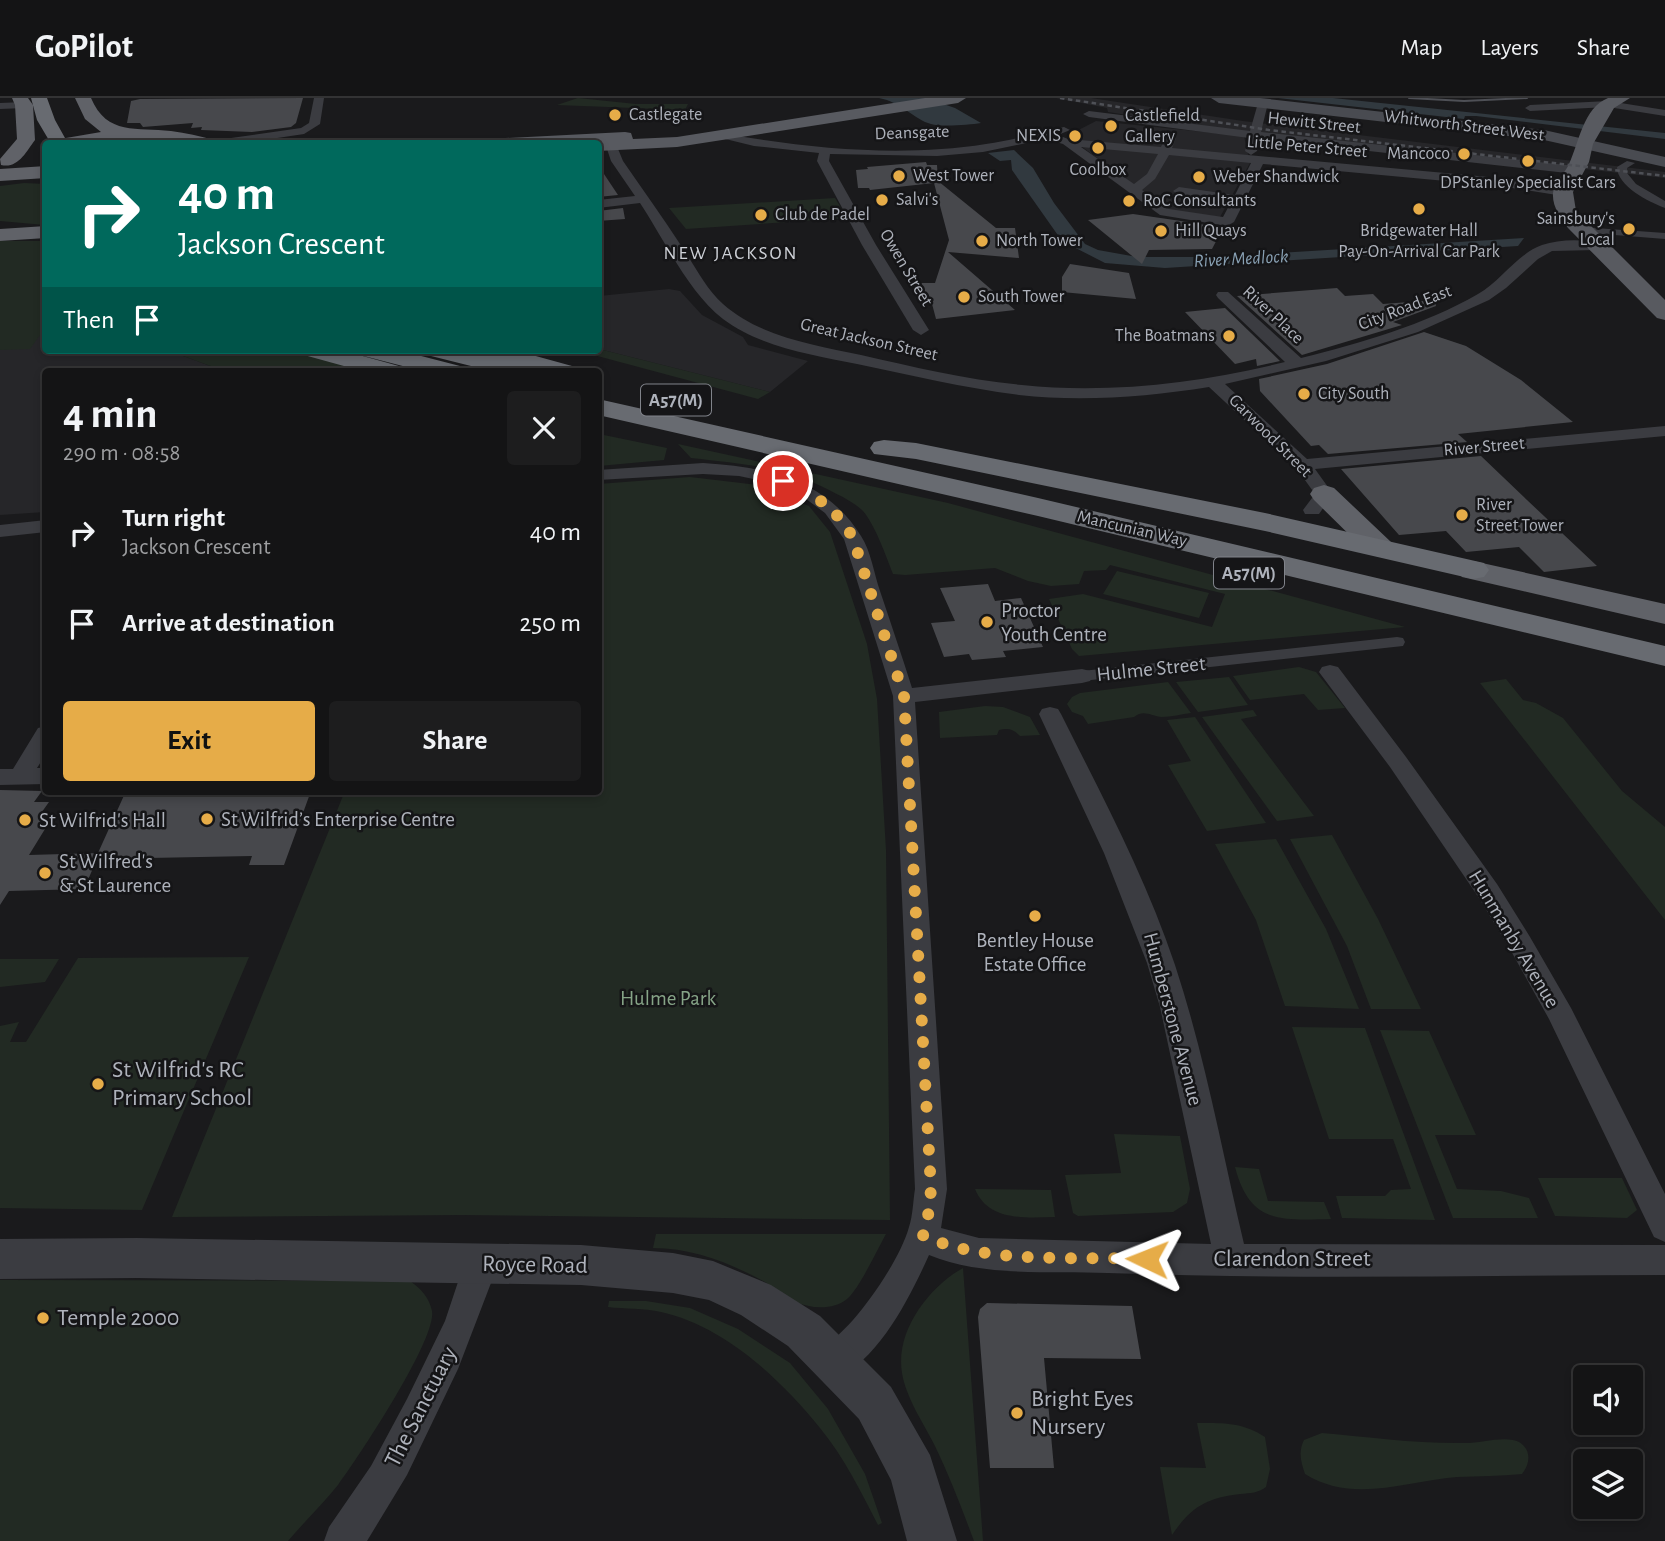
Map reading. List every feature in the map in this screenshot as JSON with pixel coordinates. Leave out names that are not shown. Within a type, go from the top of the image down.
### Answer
[{"type":"highway","points":[[83,98],[91,119],[96,123],[139,136]]},
{"type":"highway","points":[[24,100],[62,138],[139,136],[196,140]]},
{"type":"highway","points":[[2,168],[26,140],[24,100]]},
{"type":"highway","points":[[2,168],[42,148]]},
{"type":"highway","points":[[2,168],[42,166]]},
{"type":"highway","points":[[2,168],[42,172]]},
{"type":"highway","points":[[0,226],[39,233]]},
{"type":"highway","points":[[0,235],[39,233]]},
{"type":"highway","points":[[328,354],[379,368]]},
{"type":"highway","points":[[385,354],[439,368]]},
{"type":"highway","points":[[452,354],[509,368]]},
{"type":"highway","points":[[500,354],[552,368]]},
{"type":"highway","name":"Mancunian Way","points":[[602,391],[750,433]]},
{"type":"highway","name":"A57(M)","points":[[663,396],[750,433]]},
{"type":"highway","name":"Mancunian Way","points":[[602,408],[750,433],[1500,607],[1665,636]]},
{"type":"highway","name":"A57(M)","points":[[602,417],[750,433]]},
{"type":"highway","name":"A57(M)","points":[[831,451],[916,452],[1265,522],[1665,614]]},
{"type":"highway","name":"A57(M)","points":[[831,451],[1058,526],[1665,675]]},
{"type":"highway","points":[[1265,522],[1291,519],[1318,502],[1380,548]]},
{"type":"highway","name":"Mancunian Way","points":[[1500,607],[1665,656]]},
{"type":"main road","points":[[605,146],[677,142],[958,98]]},
{"type":"main road","name":"Whitworth Street West","points":[[1219,98],[1535,134],[1590,133],[1665,162]]},
{"type":"main road","points":[[1612,100],[1590,133],[1565,201],[1588,238],[1665,313]]},
{"type":"main road","points":[[569,140],[711,136]]},
{"type":"street","points":[[240,140],[304,131],[314,124],[319,98]]},
{"type":"street","points":[[1082,119],[1091,98]]},
{"type":"street","points":[[0,104],[24,100]]},
{"type":"street","points":[[1590,133],[1530,108],[1612,100],[1665,113]]},
{"type":"street","points":[[1067,142],[1164,212],[1227,222],[1255,159],[1253,134],[1263,103]]},
{"type":"street","points":[[1327,141],[1336,111]]},
{"type":"street","name":"Hewitt Street","points":[[1082,119],[1413,146],[1576,170]]},
{"type":"street","name":"Deansgate","points":[[711,136],[825,151],[922,152],[997,145],[1048,136],[1082,119]]},
{"type":"street","points":[[1133,189],[1143,186],[1166,150],[1175,126]]},
{"type":"street","name":"Little Peter Street","points":[[1048,136],[1067,142],[1522,185],[1565,201]]},
{"type":"street","name":"Great Jackson Street","points":[[605,146],[717,307],[750,326],[797,344],[944,377],[1037,391],[1073,393],[1145,390],[1212,381]]},
{"type":"street","name":"Owen Street","points":[[825,151],[823,161],[844,201],[921,330]]},
{"type":"street","points":[[1630,163],[1622,167],[1625,177],[1633,186],[1665,205]]},
{"type":"street","points":[[1179,191],[1239,199]]},
{"type":"street","points":[[602,204],[642,199]]},
{"type":"street","points":[[1588,238],[1665,236]]},
{"type":"street","name":"City Road East","points":[[1212,381],[1298,363],[1398,334],[1440,318],[1498,288],[1546,248],[1588,238]]},
{"type":"street","name":"River Place","points":[[1223,295],[1287,356],[1298,363]]},
{"type":"street","name":"Garwood Street","points":[[1212,381],[1303,465],[1318,502]]},
{"type":"street","name":"River Street","points":[[1303,465],[1665,431]]},
{"type":"street","points":[[602,475],[690,467],[726,469],[783,481],[813,494],[827,504],[845,523],[853,538],[904,696],[931,1189],[929,1211],[923,1236],[887,1303],[853,1346],[836,1361]]},
{"type":"street","points":[[0,531],[42,526]]},
{"type":"street","name":"Hulme Street","points":[[904,696],[1397,642]]},
{"type":"street","name":"Hunmanby Avenue","points":[[1330,672],[1398,762],[1488,891],[1521,944],[1561,1016],[1665,1227]]},
{"type":"street","name":"Humberstone Avenue","points":[[1049,714],[1117,853],[1161,963],[1174,1007],[1231,1258]]},
{"type":"street","points":[[10,777],[42,738]]},
{"type":"street","points":[[10,777],[42,776]]},
{"type":"street","name":"Clarendon Street","points":[[923,1236],[948,1247],[979,1254],[1147,1259],[1665,1260]]},
{"type":"street","name":"Royce Road","points":[[0,1259],[137,1258],[580,1265],[673,1273],[713,1282],[756,1300],[804,1331],[875,1403],[913,1472],[932,1541]]},
{"type":"street","name":"The Sanctuary","points":[[343,1541],[373,1498],[433,1386],[460,1328],[480,1264]]},
{"type":"shaded area","points":[[1056,98],[1091,98],[1243,121],[1665,172],[1665,178],[1204,127],[1108,112],[1107,108]]},
{"type":"shaded area","points":[[1096,121],[1244,136],[1250,163],[1220,217],[1169,210],[1067,136]]},
{"type":"shaded area","points":[[42,275],[42,354],[178,354],[216,368],[42,368],[42,512],[0,515],[0,278]]},
{"type":"shaded area","points":[[669,289],[680,291],[702,315],[743,337],[748,345],[808,361],[770,392],[602,350],[602,296]]},
{"type":"green space","points":[[578,98],[636,104],[688,104],[685,110],[557,105]]},
{"type":"green space","points":[[42,184],[42,225],[0,221],[0,186]]},
{"type":"green space","points":[[835,198],[847,218],[686,229],[669,208]]},
{"type":"green space","points":[[0,241],[42,241],[42,332],[30,349],[0,350]]},
{"type":"green space","points":[[602,350],[770,392],[758,399],[590,354],[602,354]]},
{"type":"green space","points":[[178,354],[305,354],[354,368],[216,368]]},
{"type":"green space","points":[[602,435],[667,448],[664,460],[602,466]]},
{"type":"green space","points":[[678,444],[948,503],[1405,627],[1079,656],[1072,649],[1049,599],[1083,594],[1212,627],[1225,594],[1110,565],[1106,570],[1084,571],[1079,584],[1051,586],[1028,581],[995,568],[893,574],[867,517],[848,500],[813,483],[779,471],[691,458]]},
{"type":"green space","name":"Hulme Park","points":[[690,477],[758,485],[809,506],[830,532],[867,644],[877,699],[886,850],[890,1220],[462,1215],[172,1217],[343,795],[602,795],[602,484]]},
{"type":"green space","points":[[1117,571],[1209,593],[1199,618],[1103,594]]},
{"type":"green space","points":[[1299,667],[1316,672],[1345,708],[1318,710],[1304,694],[1250,700],[1233,676]]},
{"type":"green space","points":[[1229,677],[1248,705],[1198,712],[1176,682]]},
{"type":"green space","points":[[1506,679],[1523,700],[1536,703],[1563,718],[1622,791],[1665,827],[1665,920],[1480,683]]},
{"type":"green space","points":[[1168,682],[1191,713],[1162,717],[1141,713],[1134,717],[1088,724],[1083,716],[1072,712],[1067,704],[1072,697],[1080,693]]},
{"type":"green space","points":[[985,706],[1003,707],[1030,717],[1040,735],[1020,736],[1013,730],[1006,729],[999,730],[997,735],[940,738],[939,712]]},
{"type":"green space","points":[[1253,710],[1257,716],[1241,719],[1314,816],[1277,821],[1202,717]]},
{"type":"green space","points":[[1195,717],[1266,823],[1207,831],[1168,765],[1191,761],[1167,720]]},
{"type":"green space","points":[[1332,835],[1378,919],[1421,1009],[1371,1009],[1347,946],[1290,839]]},
{"type":"green space","points":[[1276,839],[1326,929],[1359,1009],[1285,1006],[1256,920],[1215,844]]},
{"type":"green space","name":"St Wilfrid's RC Primary School","points":[[249,957],[142,1210],[0,1208],[0,1026],[19,1022],[10,1042],[26,1042],[78,958]]},
{"type":"green space","points":[[0,959],[59,959],[45,982],[0,987]]},
{"type":"green space","points":[[1292,1027],[1365,1028],[1435,1220],[1342,1218],[1336,1196],[1385,1196],[1391,1190],[1411,1189],[1393,1139],[1329,1139]]},
{"type":"green space","points":[[1380,1030],[1429,1031],[1476,1135],[1435,1135],[1457,1189],[1501,1191],[1529,1198],[1538,1218],[1453,1218]]},
{"type":"green space","points":[[1114,1134],[1180,1136],[1190,1189],[1187,1203],[1173,1212],[1078,1216],[1073,1213],[1065,1175],[1121,1173]]},
{"type":"green space","points":[[1235,1167],[1259,1169],[1268,1201],[1324,1202],[1331,1219],[1297,1219],[1270,1215],[1249,1199],[1241,1186]]},
{"type":"green space","points":[[1538,1178],[1622,1178],[1637,1210],[1627,1218],[1555,1216]]},
{"type":"green space","points":[[975,1189],[1051,1190],[1055,1217],[1020,1217],[998,1212],[981,1199]]},
{"type":"green space","points":[[656,1234],[886,1234],[852,1294],[842,1303],[822,1307],[808,1306],[792,1300],[752,1275],[711,1258],[653,1248]]},
{"type":"green space","points":[[963,1268],[983,1541],[974,1541],[956,1493],[911,1401],[902,1373],[904,1342],[917,1312],[938,1287]]},
{"type":"green space","points":[[0,1280],[410,1281],[424,1294],[432,1311],[422,1346],[378,1425],[338,1485],[288,1541],[0,1541]]},
{"type":"green space","points":[[609,1301],[646,1301],[690,1308],[738,1329],[790,1363],[828,1409],[865,1474],[882,1523],[878,1525],[859,1487],[829,1439],[788,1392],[750,1357],[707,1329],[685,1319],[655,1311],[608,1307]]},
{"type":"green space","points":[[1197,1423],[1240,1426],[1265,1437],[1270,1469],[1266,1487],[1209,1501],[1186,1517],[1172,1535],[1160,1467],[1206,1468]]},
{"type":"green space","points":[[1322,1433],[1430,1442],[1514,1440],[1526,1449],[1528,1462],[1522,1474],[1457,1477],[1380,1488],[1342,1488],[1305,1474],[1301,1457],[1302,1444],[1304,1440]]},
{"type":"water","points":[[879,98],[926,98],[955,108],[981,123],[948,126],[931,124],[894,103]]},
{"type":"water","points":[[1278,98],[1333,98],[1665,133],[1665,139],[1476,116],[1465,116],[1464,119]]},
{"type":"water","name":"River Medlock","points":[[1014,150],[1033,168],[1054,203],[1085,244],[1098,250],[1137,257],[1212,257],[1524,238],[1518,246],[1165,268],[1105,263],[1062,241],[1012,170],[1011,160],[1000,161],[988,153]]},
{"type":"building","points":[[303,98],[296,123],[291,127],[252,132],[201,130],[202,127],[191,128],[193,123],[143,127],[140,123],[127,123],[131,101],[140,99]]},
{"type":"building","points":[[926,162],[927,165],[937,165],[938,181],[996,228],[1015,228],[1019,258],[948,252],[1015,310],[936,319],[931,300],[914,283],[935,283],[949,240],[934,183],[870,190],[858,188],[856,170]]},
{"type":"building","points":[[602,171],[618,195],[602,197]]},
{"type":"building","points":[[623,208],[625,219],[602,221],[602,211]]},
{"type":"building","name":"Hill Quays","points":[[1133,214],[1223,228],[1212,249],[1149,250],[1142,264],[1088,220]]},
{"type":"building","points":[[1070,264],[1129,273],[1136,299],[1062,292],[1062,277]]},
{"type":"building","points":[[1337,288],[1345,296],[1373,294],[1383,304],[1435,300],[1436,306],[1393,322],[1402,325],[1302,355],[1237,296]]},
{"type":"building","name":"The Boatmans","points":[[1225,308],[1280,361],[1257,366],[1256,359],[1235,364],[1185,312]]},
{"type":"building","name":"City South","points":[[1424,332],[1466,346],[1521,380],[1573,422],[1458,434],[1467,442],[1328,454],[1319,445],[1311,446],[1260,391],[1259,379],[1327,364]]},
{"type":"building","name":"River Street Tower","points":[[1481,456],[1597,566],[1544,572],[1519,547],[1466,552],[1446,531],[1399,535],[1341,469]]},
{"type":"building","name":"Proctor Youth Centre","points":[[988,584],[995,601],[1021,598],[1043,647],[1003,651],[1006,657],[972,660],[969,654],[944,657],[931,623],[955,621],[940,588]]},
{"type":"building","name":"St Wilfrid’s Enterprise Centre","points":[[0,790],[42,791],[34,802],[49,802],[39,816],[53,816],[29,855],[98,853],[124,795],[310,795],[284,865],[249,865],[252,856],[97,859],[84,889],[9,891],[0,905]]},
{"type":"building","name":"Bright Eyes Nursery","points":[[987,1303],[1132,1306],[1141,1359],[1044,1358],[1054,1468],[990,1468],[978,1317],[980,1309]]},
{"type":"tram line","points":[[1409,98],[1464,101],[1527,98]]},
{"type":"railway","points":[[1060,98],[1269,130],[1665,176]]},
{"type":"place","name":"Castlegate","points":[[615,115]]},
{"type":"place","name":"Castlefield Gallery","points":[[1111,126]]},
{"type":"place","name":"NEXIS","points":[[1075,136]]},
{"type":"place","name":"Coolbox","points":[[1098,148]]},
{"type":"place","name":"Mancoco","points":[[1464,154]]},
{"type":"place","name":"DPStanley Specialist Cars","points":[[1528,161]]},
{"type":"place","name":"West Tower","points":[[899,176]]},
{"type":"place","name":"Weber Shandwick","points":[[1199,177]]},
{"type":"place","name":"Salvi's","points":[[882,200]]},
{"type":"place","name":"RoC Consultants","points":[[1129,201]]},
{"type":"place","name":"Bridgewater Hall Pay-On-Arrival Car Park","points":[[1419,209]]},
{"type":"place","name":"Club de Padel","points":[[761,215]]},
{"type":"place","name":"Sainsbury's Local","points":[[1629,229]]},
{"type":"place","name":"Hill Quays","points":[[1161,231]]},
{"type":"place","name":"North Tower","points":[[982,241]]},
{"type":"place","name":"South Tower","points":[[964,297]]},
{"type":"place","name":"The Boatmans","points":[[1229,336]]},
{"type":"place","name":"City South","points":[[1304,394]]},
{"type":"place","name":"River Street Tower","points":[[1462,515]]},
{"type":"place","name":"Proctor Youth Centre","points":[[987,622]]},
{"type":"place","name":"St Wilfrid’s Enterprise Centre","points":[[207,819]]},
{"type":"place","name":"St Wilfrid's Hall","points":[[25,820]]},
{"type":"place","name":"St Wilfred's & St Laurence","points":[[45,873]]},
{"type":"place","name":"Bentley House Estate Office","points":[[1035,916]]},
{"type":"place","name":"St Wilfrid's RC Primary School","points":[[98,1084]]},
{"type":"place","name":"Temple 2000","points":[[43,1318]]},
{"type":"place","name":"Bright Eyes Nursery","points":[[1017,1413]]},
{"type":"district","name":"NEW JACKSON","points":[[731,253]]},
{"type":"route","points":[[783,481],[813,494],[836,512],[845,523],[871,587],[904,696],[931,1189],[923,1236],[948,1247],[979,1254],[1147,1259]]}]
